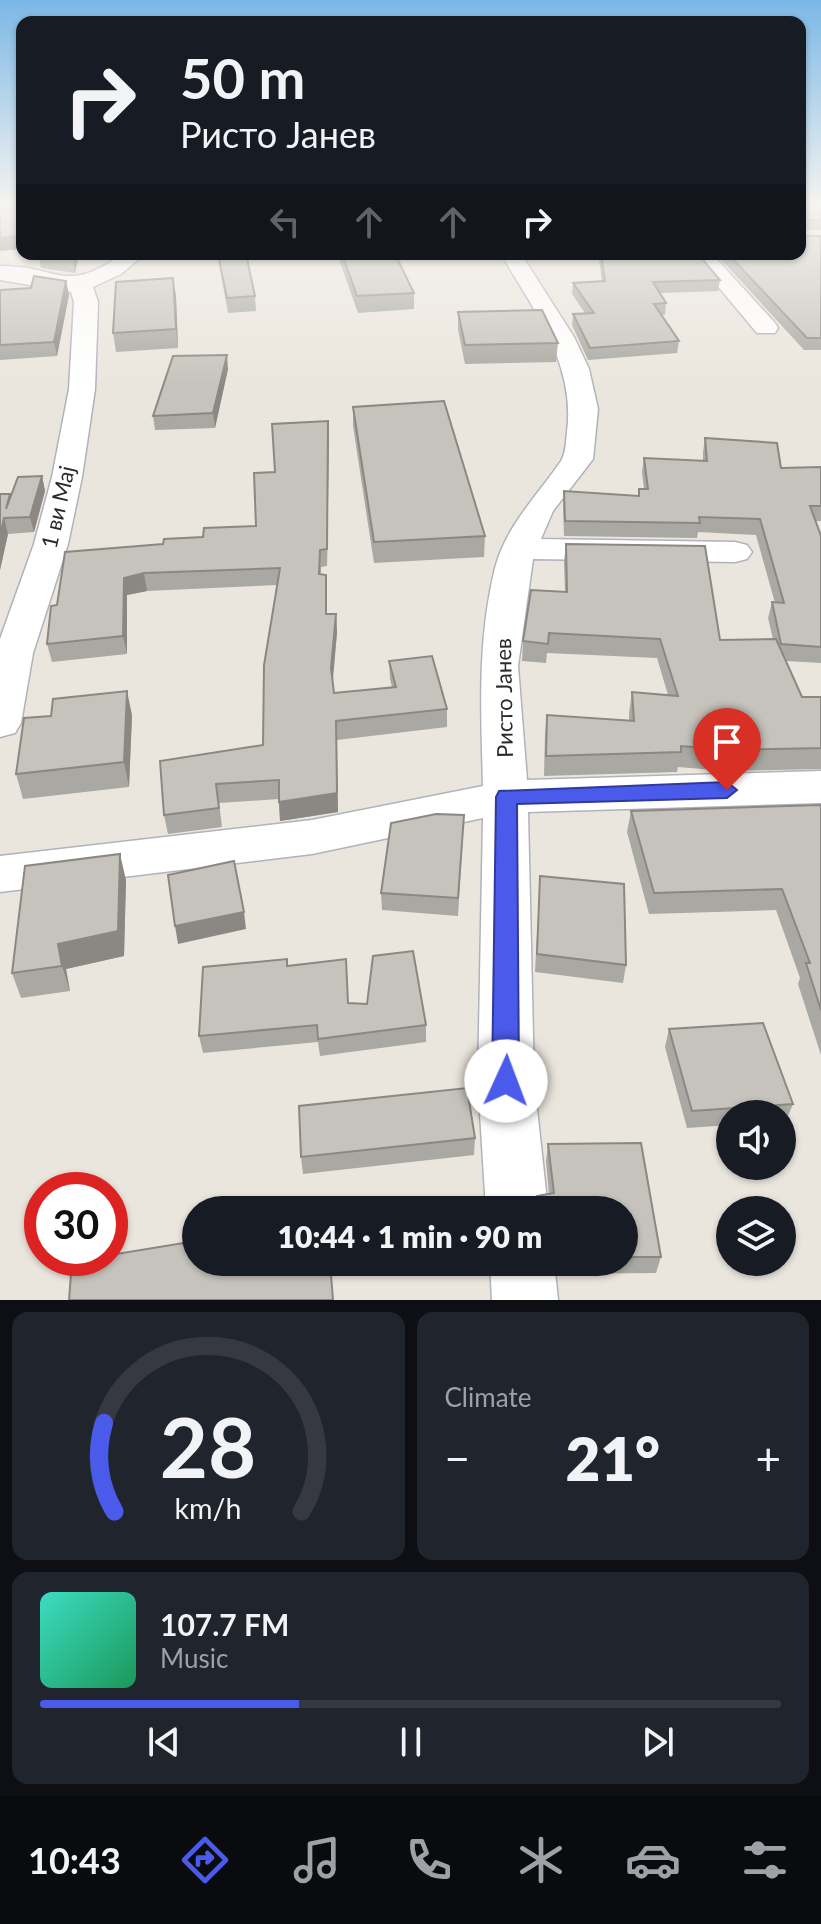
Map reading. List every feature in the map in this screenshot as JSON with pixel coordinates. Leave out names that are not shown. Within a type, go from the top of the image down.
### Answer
[{"type":"street","points":[[18,266],[44,282],[81,286],[119,266]]},
{"type":"street","name":"Ристо Јанев","points":[[516,1196],[506,1081],[506,797],[499,666],[506,596],[519,549],[538,509],[578,459],[584,409],[576,369],[562,337],[545,303],[519,266]]},
{"type":"street","points":[[711,266],[766,328]]},
{"type":"street","name":"1 ви Мај","points":[[0,723],[7,654],[51,544],[67,477],[82,389],[86,302],[81,286]]},
{"type":"street","points":[[519,549],[735,552]]},
{"type":"street","points":[[0,874],[312,837],[506,797],[821,787]]},
{"type":"street","points":[[523,1276],[525,1300]]},
{"type":"building","points":[[220,266],[248,266],[255,296],[227,298]]},
{"type":"building","points":[[346,266],[401,266],[414,293],[357,296]]},
{"type":"building","points":[[603,266],[708,266],[720,280],[653,282],[666,303],[654,304],[679,341],[590,348],[573,314],[594,313],[573,283],[605,281]]},
{"type":"building","points":[[739,266],[821,266],[821,338],[807,338]]},
{"type":"building","points":[[34,276],[66,281],[54,342],[0,345],[0,290],[31,288]]},
{"type":"building","points":[[173,278],[176,329],[113,333],[116,282]]},
{"type":"building","points":[[542,310],[558,343],[465,345],[458,312]]},
{"type":"building","points":[[227,355],[213,413],[153,416],[173,356]]},
{"type":"building","points":[[444,401],[485,536],[374,542],[353,407]]},
{"type":"building","points":[[328,421],[327,549],[320,550],[319,574],[326,575],[326,614],[336,614],[331,668],[334,693],[396,687],[389,661],[432,656],[447,709],[336,721],[337,793],[279,802],[279,780],[216,784],[219,808],[164,815],[160,761],[263,745],[264,665],[280,568],[144,573],[124,578],[123,636],[47,644],[51,606],[57,605],[65,552],[163,544],[164,539],[203,537],[204,528],[256,526],[254,473],[275,472],[272,424]]},
{"type":"building","points":[[705,438],[777,443],[781,468],[821,467],[821,506],[810,506],[821,536],[821,647],[781,644],[772,602],[784,603],[760,519],[699,517],[700,523],[565,521],[564,491],[639,496],[639,489],[648,489],[644,458],[707,461]]},
{"type":"building","points":[[42,476],[30,517],[4,518],[0,536],[0,494],[10,494],[6,509],[18,477]]},
{"type":"building","points":[[566,544],[705,546],[720,640],[776,639],[802,697],[821,697],[821,748],[730,750],[681,746],[681,752],[546,756],[547,715],[634,721],[632,692],[678,696],[660,639],[549,633],[548,644],[523,641],[531,590],[567,592]]},
{"type":"building","points":[[127,691],[124,762],[16,774],[24,718],[51,716],[53,699]]},
{"type":"building","points":[[821,805],[821,1010],[806,963],[810,963],[782,889],[654,893],[631,811]]},
{"type":"building","points":[[436,814],[464,815],[458,898],[381,893],[391,823]]},
{"type":"building","points":[[120,854],[118,931],[58,944],[62,966],[12,973],[25,866]]},
{"type":"building","points":[[234,861],[244,912],[175,926],[168,875]]},
{"type":"building","points":[[540,876],[624,884],[626,965],[537,954]]},
{"type":"building","points":[[413,951],[426,1025],[318,1039],[317,1025],[199,1036],[203,967],[287,959],[287,966],[346,959],[348,1003],[367,1004],[373,956]]},
{"type":"building","points":[[763,1023],[792,1100],[716,1100],[716,1109],[692,1111],[669,1029]]},
{"type":"building","points":[[467,1088],[475,1138],[301,1157],[299,1106]]},
{"type":"building","points":[[641,1143],[661,1257],[638,1257],[638,1196],[537,1196],[554,1193],[548,1144]]},
{"type":"building","points":[[182,1243],[182,1276],[331,1276],[333,1300],[69,1300],[71,1276],[128,1276],[128,1252]]},
{"type":"route","points":[[506,1081],[506,797],[727,790]]}]
